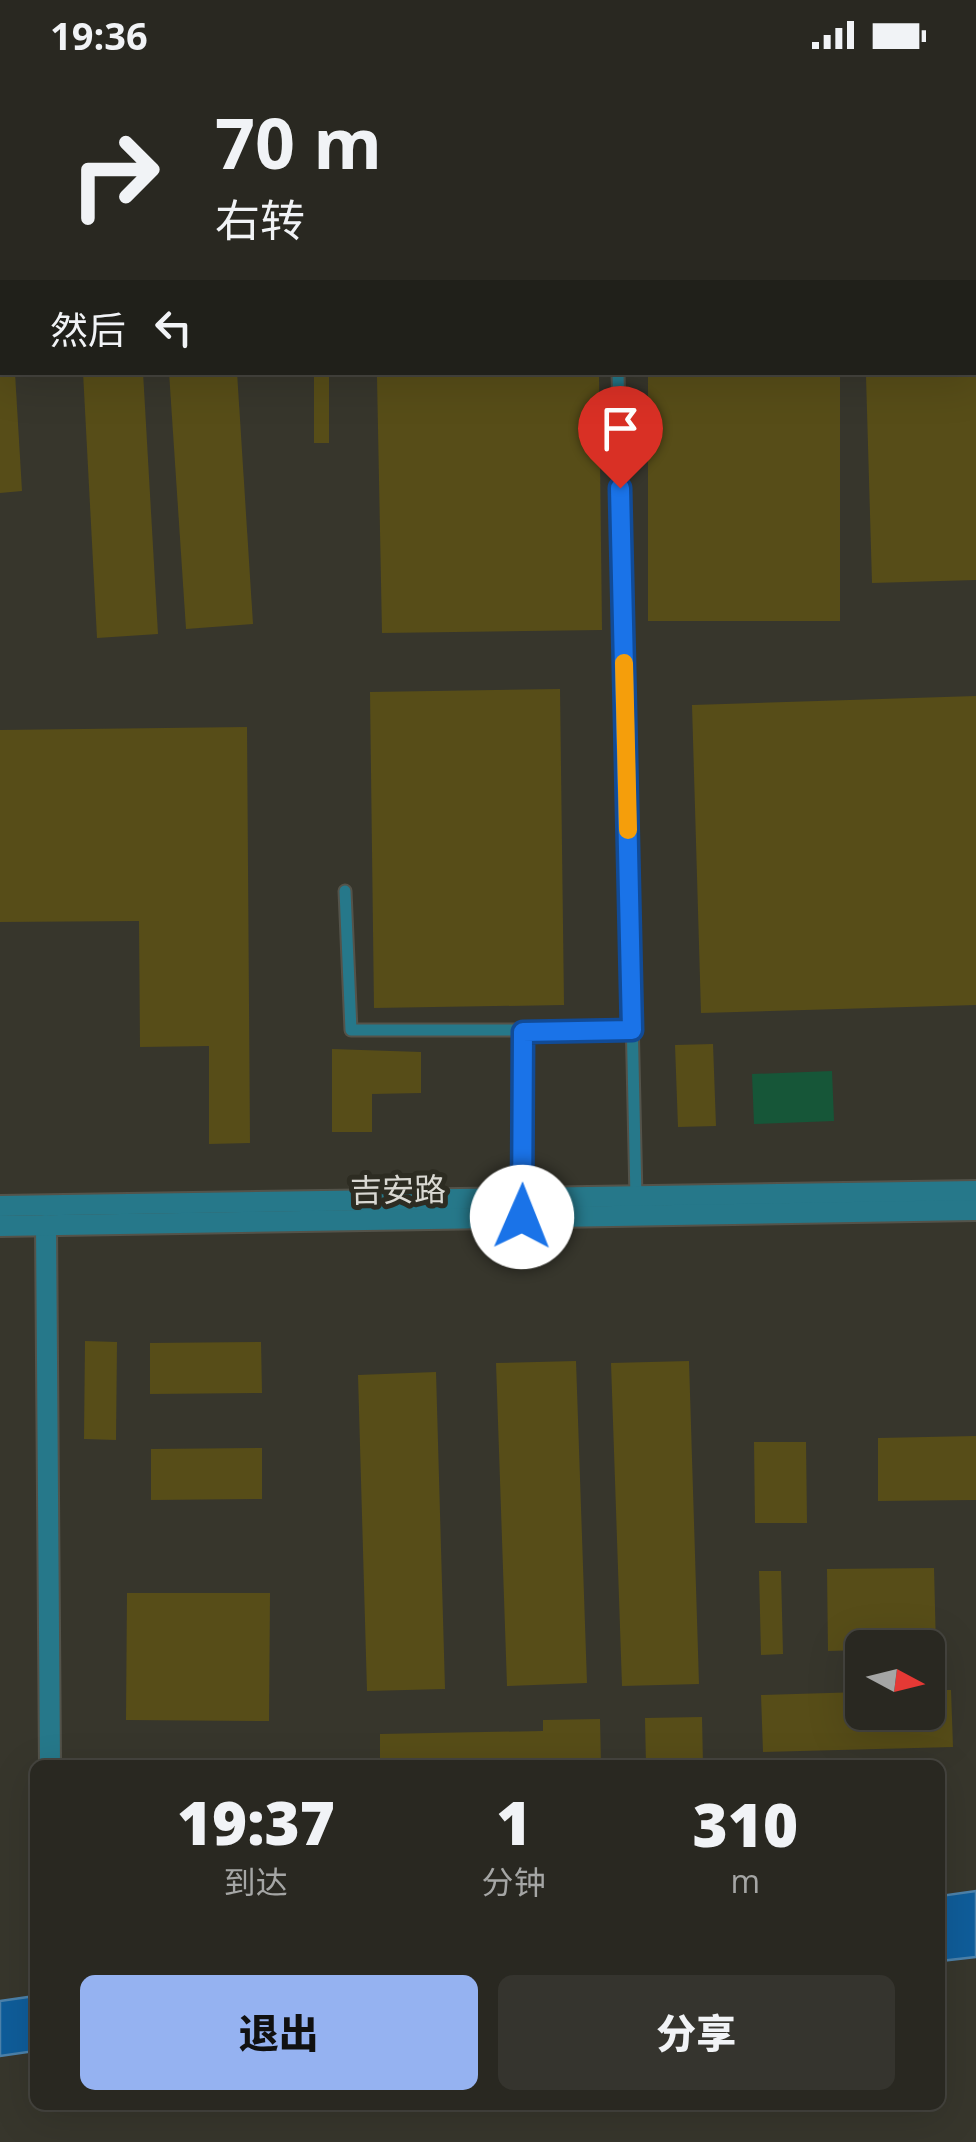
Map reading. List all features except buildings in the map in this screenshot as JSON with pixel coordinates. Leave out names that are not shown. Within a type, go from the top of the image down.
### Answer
[{"type":"street","name":"吉安路","points":[[0,1226],[976,1191]]},
{"type":"street","name":"吉安路","points":[[0,1206],[522,1208]]},
{"type":"street","name":"吉安路","points":[[636,1206],[976,1210]]},
{"type":"street","points":[[46,1225],[50,1760]]},
{"type":"lane","points":[[618,375],[636,1206]]},
{"type":"lane","points":[[345,891],[350,1030],[632,1030]]},
{"type":"lane","points":[[522,1208],[523,1032]]},
{"type":"green space","points":[[832,1071],[834,1121],[754,1124],[752,1074]]},
{"type":"water","points":[[976,1891],[976,1957],[945,1960],[945,1895]]},
{"type":"water","points":[[30,1997],[30,2052],[0,2056],[0,2001]]},
{"type":"slow traffic","points":[[624,663],[628,830]]},
{"type":"route","points":[[522,1217],[523,1032],[632,1030],[620,488]]}]
